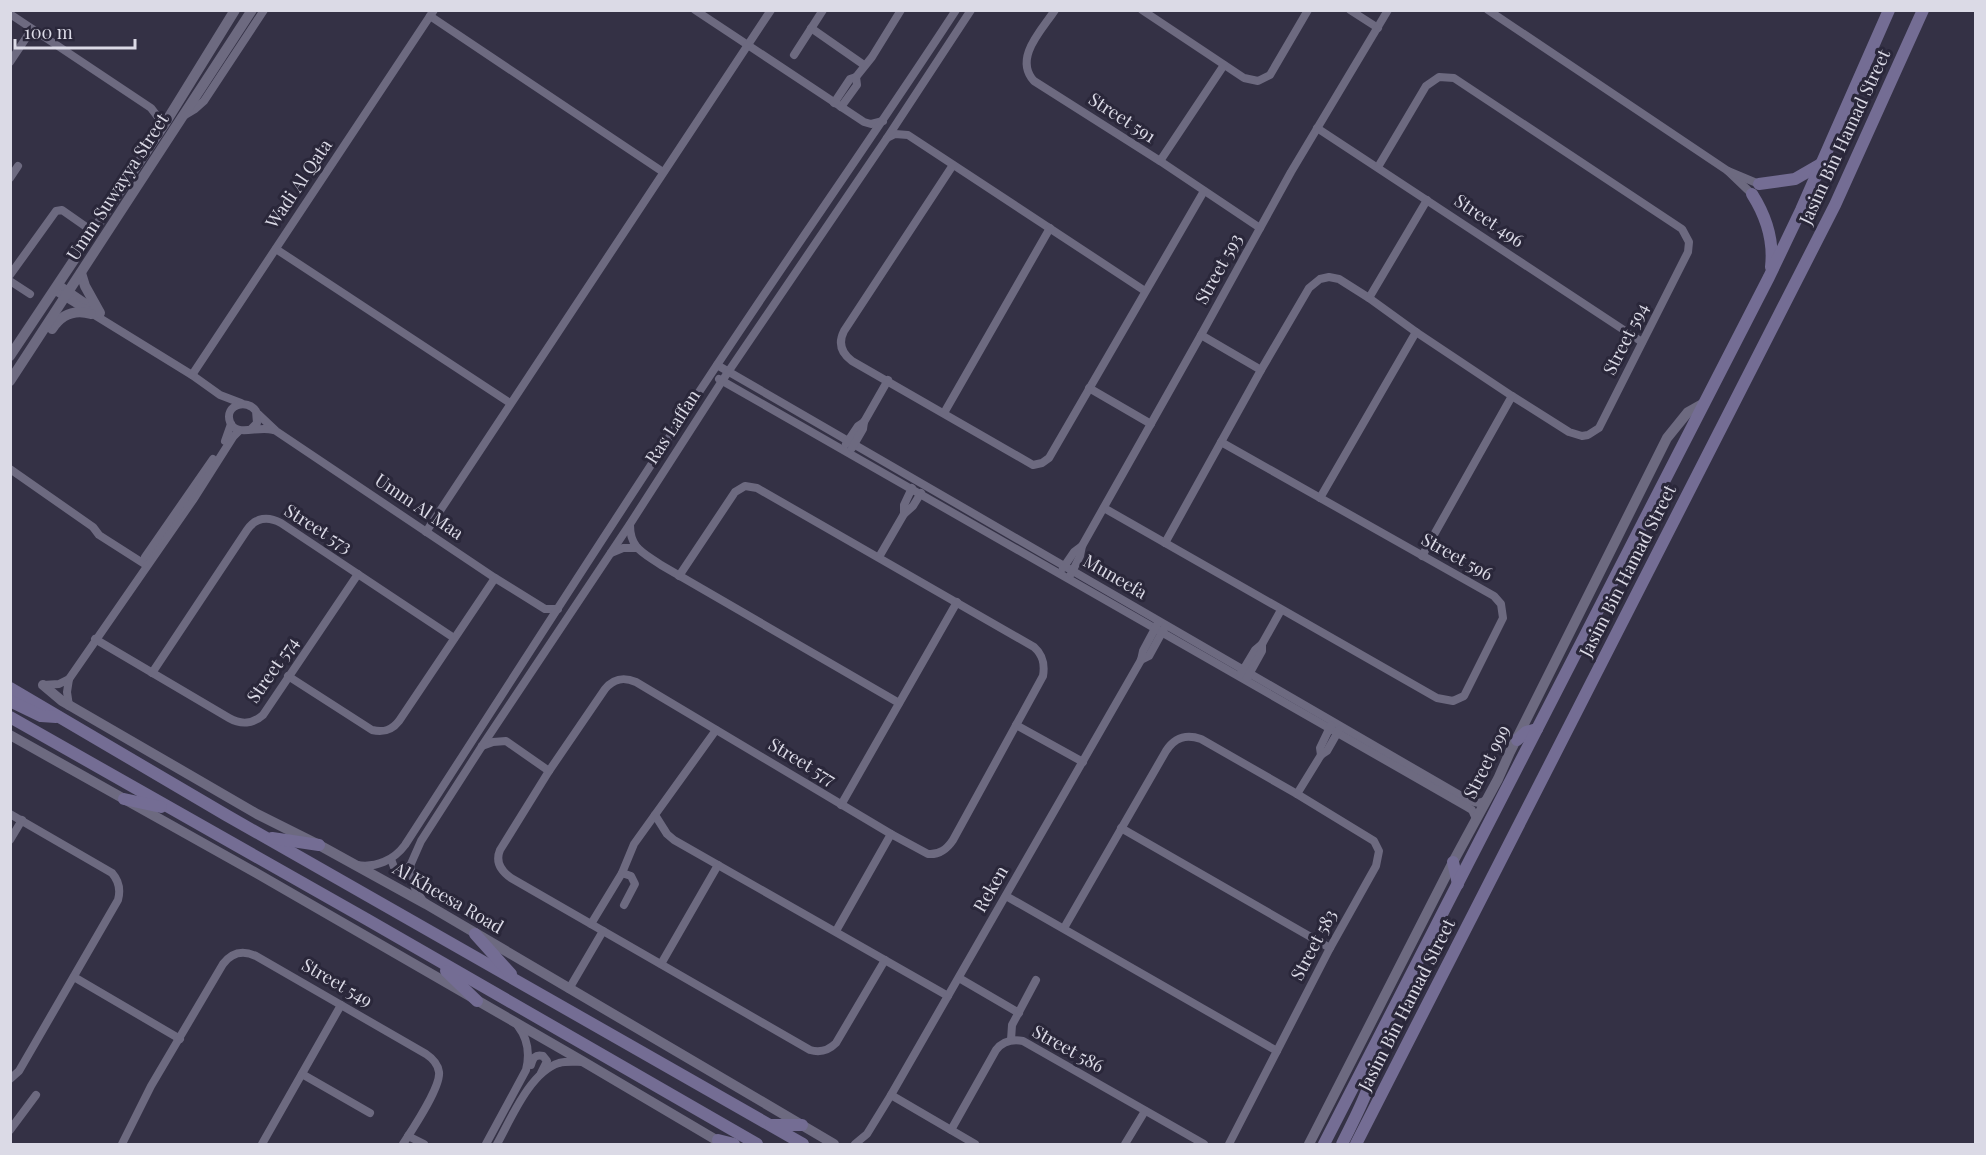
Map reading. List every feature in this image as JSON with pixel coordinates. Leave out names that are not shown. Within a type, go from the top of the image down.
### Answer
[{"type":"main road","name":"Jasim Bin Hamad Street","points":[[1324,1144],[1769,277],[1822,163],[1888,10]]},
{"type":"main road","name":"Jasim Bin Hamad Street","points":[[1356,1144],[1835,205],[1923,10]]},
{"type":"main road","points":[[1769,277],[1771,255],[1769,234],[1755,189],[1795,179],[1822,163]]},
{"type":"main road","points":[[10,688],[517,982],[803,1144]]},
{"type":"main road","points":[[10,701],[41,716],[61,717]]},
{"type":"main road","points":[[10,717],[757,1144]]},
{"type":"main road","points":[[1517,740],[1526,732],[1536,729]]},
{"type":"main road","points":[[124,799],[174,810]]},
{"type":"main road","points":[[264,836],[319,845]]},
{"type":"main road","points":[[1453,862],[1458,884]]},
{"type":"main road","points":[[475,934],[517,982]]},
{"type":"main road","points":[[432,958],[477,1001]]},
{"type":"main road","points":[[1342,1144],[1360,1107],[1371,1077],[1376,1059],[1376,1043]]},
{"type":"main road","points":[[768,1125],[802,1125]]},
{"type":"main road","points":[[720,1142],[734,1144]]},
{"type":"street","points":[[225,10],[227,24]]},
{"type":"street","name":"Umm Suwayya Street","points":[[10,356],[164,125],[235,10]]},
{"type":"street","name":"Umm Suwayya Street","points":[[10,381],[252,10]]},
{"type":"street","points":[[185,115],[204,101],[264,10]]},
{"type":"street","points":[[695,10],[864,122],[871,124],[883,122]]},
{"type":"street","points":[[426,532],[771,10]]},
{"type":"street","points":[[794,55],[823,10]]},
{"type":"street","name":"Ras Laffan","points":[[391,859],[405,845],[711,374],[883,122],[956,10]]},
{"type":"street","name":"Ras Laffan","points":[[410,866],[421,841],[482,746],[722,381],[971,10]]},
{"type":"street","name":"Street 591","points":[[1055,10],[1026,55],[1026,66],[1030,76],[1038,84],[1260,228]]},
{"type":"street","points":[[1142,10],[1248,80],[1258,81],[1267,78],[1273,71],[1308,10]]},
{"type":"street","points":[[1155,19],[1161,10]]},
{"type":"street","points":[[1350,10],[1378,28]]},
{"type":"street","name":"Street 593","points":[[1066,572],[1074,552],[1082,546],[1317,128],[1347,82],[1388,10]]},
{"type":"street","points":[[1488,10],[1755,189]]},
{"type":"street","points":[[838,105],[857,85],[856,77],[872,57],[901,11]]},
{"type":"street","points":[[432,13],[663,172]]},
{"type":"street","name":"Wadi Al Qata","points":[[192,375],[432,13]]},
{"type":"street","points":[[10,14],[151,108],[164,125]]},
{"type":"street","points":[[811,28],[864,65]]},
{"type":"street","points":[[10,62],[32,29]]},
{"type":"street","points":[[1160,161],[1224,65]]},
{"type":"street","name":"Street 594","points":[[1165,543],[1309,288],[1316,281],[1325,277],[1334,278],[1369,298],[1416,332],[1569,432],[1575,435],[1588,435],[1599,428],[1688,252],[1689,242],[1685,233],[1459,80],[1439,77],[1426,86],[1378,166]]},
{"type":"street","points":[[151,108],[175,107]]},
{"type":"street","points":[[904,112],[903,124],[908,135]]},
{"type":"street","points":[[864,122],[871,139]]},
{"type":"street","name":"Street 496","points":[[1317,128],[1378,166],[1642,342]]},
{"type":"street","points":[[887,138],[896,134],[908,135],[1145,291]]},
{"type":"street","points":[[857,160],[867,167]]},
{"type":"street","points":[[953,165],[842,335],[842,348],[849,358],[1024,461],[1037,465],[1049,458],[1204,191]]},
{"type":"street","points":[[10,177],[18,166]]},
{"type":"street","points":[[1369,298],[1427,200]]},
{"type":"street","points":[[10,275],[54,212],[62,210],[94,229]]},
{"type":"street","points":[[944,413],[1050,228]]},
{"type":"street","points":[[276,249],[510,403]]},
{"type":"street","points":[[81,273],[95,313]]},
{"type":"street","points":[[10,281],[30,294]]},
{"type":"street","points":[[56,287],[192,375],[220,396],[230,412],[231,424],[225,442],[146,562]]},
{"type":"street","points":[[32,348],[64,315],[80,312],[95,313]]},
{"type":"street","points":[[1320,498],[1416,332]]},
{"type":"street","points":[[1202,335],[1262,370]]},
{"type":"street","name":"Muneefa","points":[[717,365],[765,392],[917,490],[1066,572]]},
{"type":"street","name":"Muneefa","points":[[711,374],[848,447],[1335,727],[1470,801],[1479,803],[1487,800]]},
{"type":"street","points":[[848,447],[858,426],[864,422],[888,380]]},
{"type":"street","points":[[1089,388],[1151,424]]},
{"type":"street","points":[[69,706],[67,692],[69,679],[105,626],[107,617],[193,500],[233,437],[239,431],[251,429],[257,423],[258,414],[250,404],[220,396]]},
{"type":"street","points":[[1422,556],[1512,396]]},
{"type":"street","points":[[230,412],[241,403]]},
{"type":"street","name":"Street 999","points":[[1309,1144],[1487,800],[1668,438],[1688,412],[1704,403]]},
{"type":"street","name":"Umm Al Maa","points":[[258,414],[276,431],[545,609]]},
{"type":"street","points":[[231,424],[239,431]]},
{"type":"street","name":"Umm Al Maa","points":[[251,429],[264,428],[276,431]]},
{"type":"street","name":"Street 596","points":[[1104,507],[1437,698],[1453,701],[1464,696],[1501,623],[1503,609],[1494,596],[1221,442]]},
{"type":"street","points":[[10,470],[93,527],[101,529],[146,562]]},
{"type":"street","name":"Street 577","points":[[679,576],[735,492],[745,486],[762,490],[1034,647],[1044,663],[1043,676],[953,840],[945,850],[934,855],[928,854],[841,805],[636,682],[618,679],[605,689],[549,771],[500,850],[498,862],[508,876],[810,1050],[825,1051],[836,1043],[885,960]]},
{"type":"street","points":[[879,557],[903,514],[904,506],[917,490]]},
{"type":"street","name":"Street 573","points":[[152,673],[247,530],[256,521],[262,519],[275,520],[454,638]]},
{"type":"street","points":[[630,524],[632,538],[637,548],[679,576],[899,704]]},
{"type":"street","points":[[610,554],[623,548],[637,548]]},
{"type":"street","name":"Street 574","points":[[95,639],[229,718],[240,723],[253,721],[263,715],[358,574]]},
{"type":"street","points":[[288,676],[368,728],[383,732],[392,729],[495,578]]},
{"type":"street","points":[[841,805],[957,602]]},
{"type":"street","points":[[548,624],[545,609],[558,609]]},
{"type":"street","points":[[1244,675],[1255,650],[1262,644],[1281,610]]},
{"type":"street","name":"Reken","points":[[864,1144],[867,1134],[1142,660],[1143,651],[1161,626]]},
{"type":"street","points":[[43,685],[54,685],[69,679]]},
{"type":"street","name":"Al Kheesa Road","points":[[43,685],[69,706],[257,814],[426,904],[834,1144]]},
{"type":"street","points":[[502,716],[502,732],[506,741],[549,771]]},
{"type":"street","points":[[1016,724],[1083,762]]},
{"type":"street","points":[[1297,794],[1321,755],[1321,745],[1335,727]]},
{"type":"street","name":"Muneefa","points":[[1335,727],[1470,808],[1476,819]]},
{"type":"street","points":[[591,924],[622,873],[634,844],[716,730]]},
{"type":"street","points":[[10,735],[258,874],[720,1142]]},
{"type":"street","name":"Street 583","points":[[1064,928],[1169,746],[1183,736],[1201,739],[1370,837],[1379,851],[1376,866],[1330,948],[1229,1144]]},
{"type":"street","points":[[482,746],[493,741],[506,741]]},
{"type":"street","points":[[10,814],[112,873],[118,882],[120,894],[19,1071],[10,1079]]},
{"type":"street","points":[[655,815],[670,837],[948,996]]},
{"type":"street","points":[[10,840],[22,820]]},
{"type":"street","points":[[1121,828],[1330,948]]},
{"type":"street","points":[[836,931],[891,834]]},
{"type":"street","points":[[355,865],[374,865],[391,859],[395,870],[402,871],[410,866],[415,888],[426,904]]},
{"type":"street","points":[[661,964],[718,865]]},
{"type":"street","points":[[622,873],[631,876],[635,884],[624,905]]},
{"type":"street","points":[[1006,896],[1277,1051]]},
{"type":"street","points":[[569,989],[603,931]]},
{"type":"street","name":"Street 549","points":[[122,1144],[152,1086],[223,964],[230,956],[240,952],[256,956],[431,1057],[438,1066],[438,1084],[403,1144]]},
{"type":"street","points":[[74,977],[180,1039]]},
{"type":"street","points":[[959,978],[1018,1012]]},
{"type":"street","points":[[1011,1040],[1011,1029],[1018,1012],[1036,980]]},
{"type":"street","points":[[262,1144],[341,1005]]},
{"type":"street","points":[[516,1023],[523,1033],[528,1050],[528,1064],[523,1077]]},
{"type":"street","name":"Street 586","points":[[951,1130],[996,1050],[1011,1040],[1023,1041],[1204,1144]]},
{"type":"street","points":[[486,1144],[533,1058],[536,1055],[543,1056],[547,1061],[546,1065],[497,1144]]},
{"type":"street","points":[[535,1080],[557,1064],[584,1062]]},
{"type":"street","points":[[302,1074],[370,1113]]},
{"type":"street","points":[[10,1130],[36,1095]]},
{"type":"street","points":[[891,1095],[975,1144]]},
{"type":"street","points":[[1125,1144],[1145,1111]]},
{"type":"street","name":"Reken","points":[[855,1144],[867,1134]]},
{"type":"street","points":[[408,1136],[424,1144]]}]
